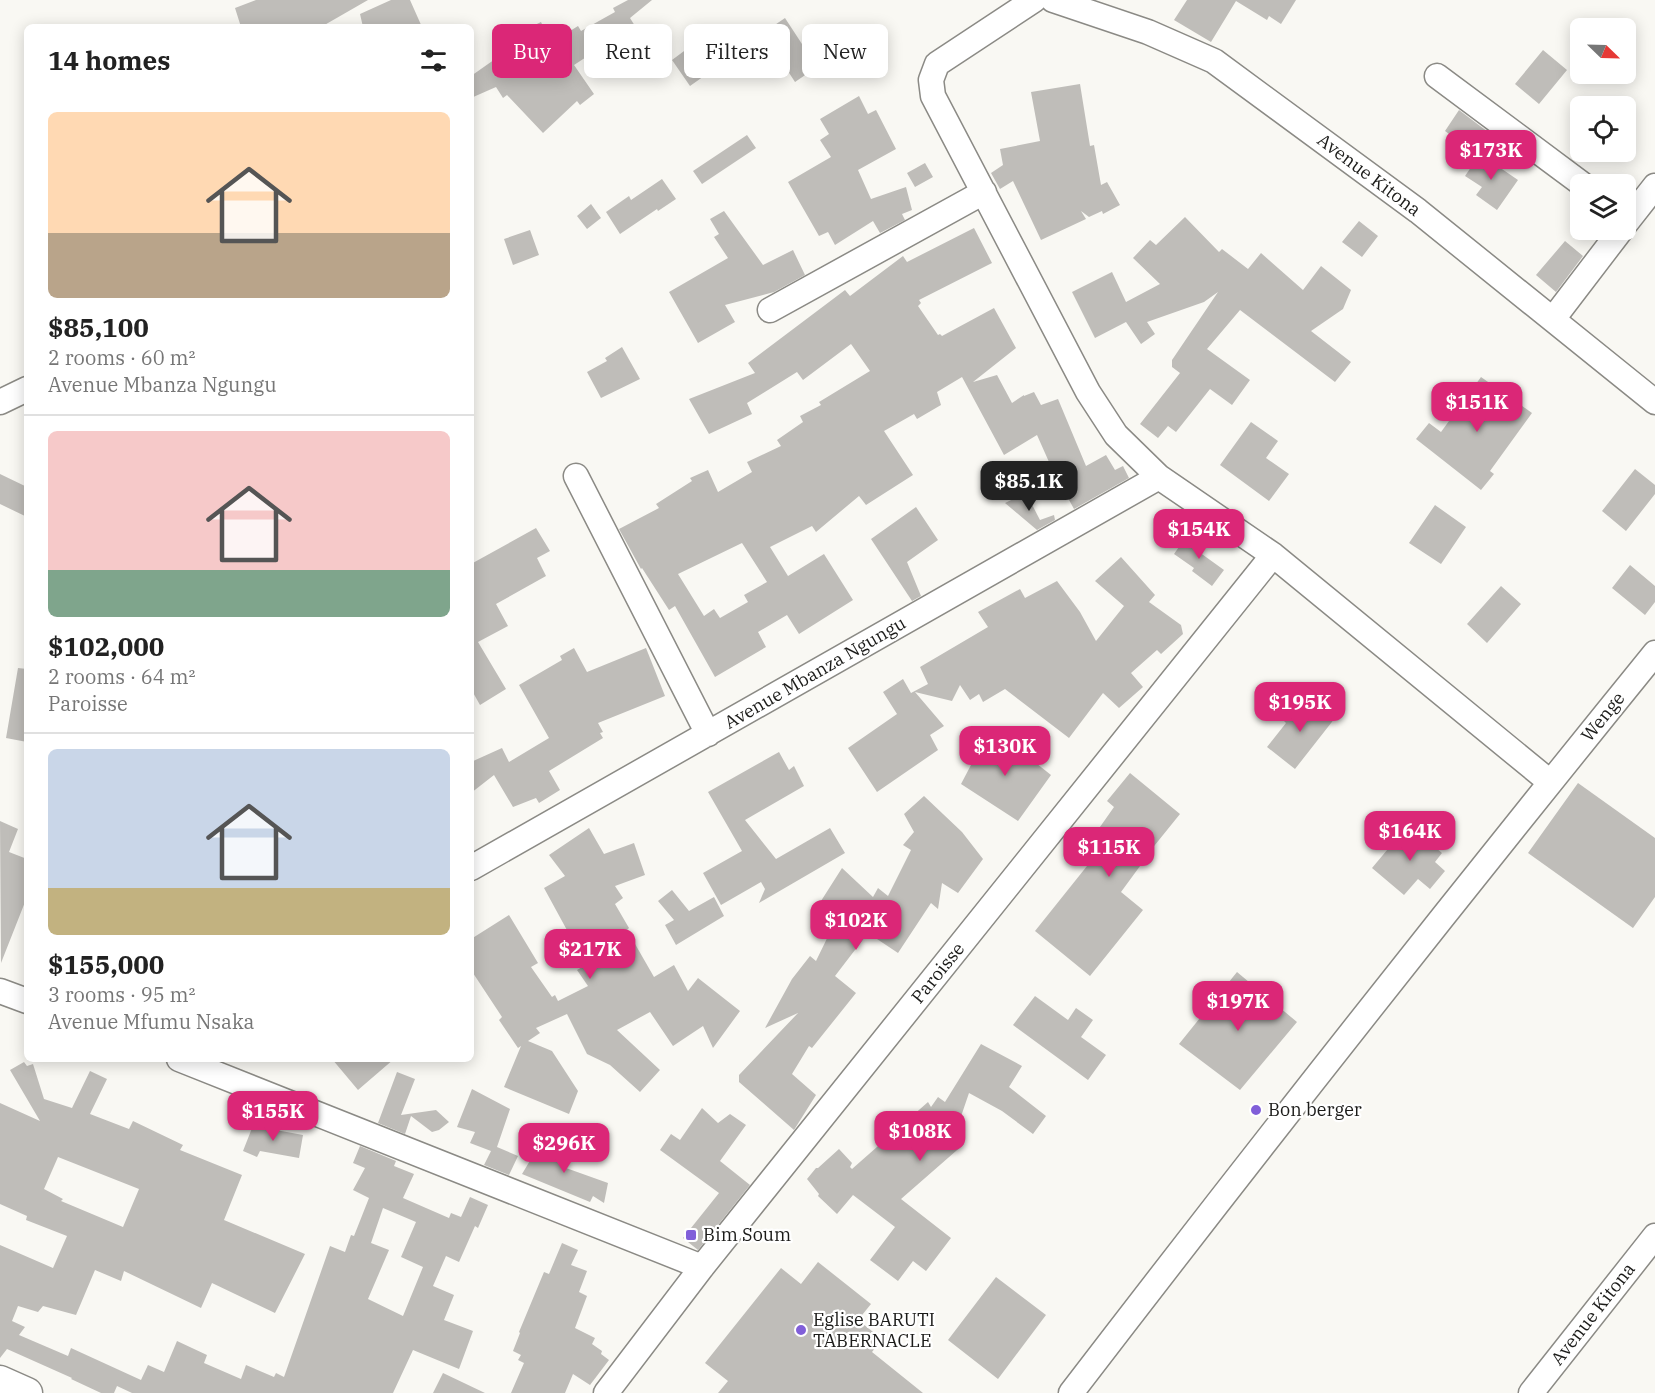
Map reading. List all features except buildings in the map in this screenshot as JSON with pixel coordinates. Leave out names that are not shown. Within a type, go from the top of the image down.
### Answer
[{"type":"street","points":[[1034,0],[937,64],[931,80],[933,96],[1088,392],[1116,435],[1160,477],[1273,555],[1550,782]]},
{"type":"street","name":"Avenue Kitona","points":[[1053,0],[1148,32],[1214,61],[1418,211],[1655,402]]},
{"type":"street","points":[[1437,76],[1570,175]]},
{"type":"street","points":[[1636,209],[1655,186]]},
{"type":"street","points":[[770,310],[984,192]]},
{"type":"street","points":[[1553,319],[1612,240]]},
{"type":"street","points":[[1,400],[24,390]]},
{"type":"street","points":[[576,476],[708,734]]},
{"type":"street","name":"Avenue Mbanza Ngungu","points":[[474,866],[1160,477]]},
{"type":"street","name":"Paroisse","points":[[606,1393],[702,1267],[1273,555]]},
{"type":"street","name":"Wenge","points":[[1071,1393],[1215,1206],[1550,782],[1655,653]]},
{"type":"street","points":[[0,991],[24,1000]]},
{"type":"street","points":[[187,1062],[702,1267]]},
{"type":"street","name":"Avenue Kitona","points":[[1531,1393],[1655,1236]]},
{"type":"street","points":[[0,1381],[27,1393]]},
{"type":"place","name":"Bon berger","points":[[1256,1110]]},
{"type":"place","name":"Bim Soum","points":[[691,1235]]},
{"type":"place","name":"Eglise BARUTI TABERNACLE","points":[[801,1330]]}]
